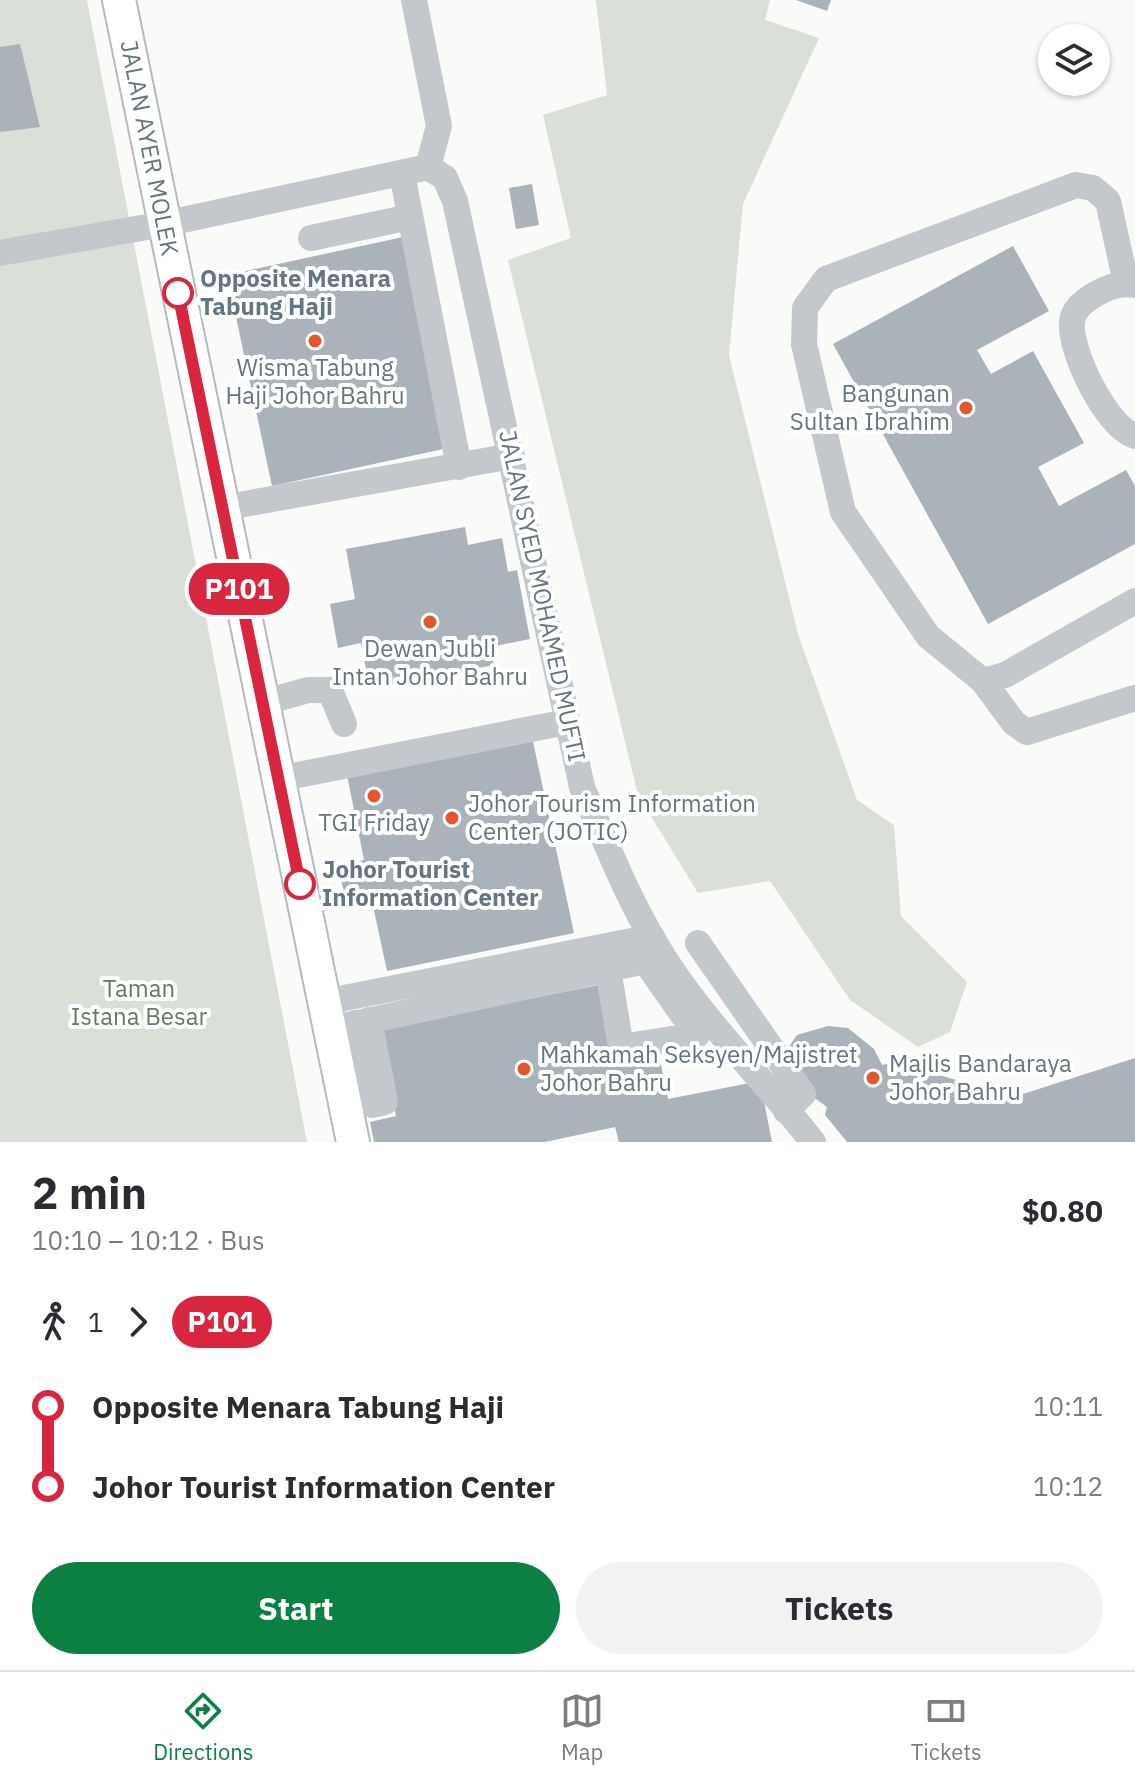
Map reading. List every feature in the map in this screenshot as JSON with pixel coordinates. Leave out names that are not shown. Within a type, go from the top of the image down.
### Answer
[{"type":"main road","name":"JALAN AYER MOLEK","points":[[119,0],[262,703],[344,1018],[353,1142]]},
{"type":"street","points":[[0,253],[164,224],[428,167],[439,126],[414,0]]},
{"type":"street","name":"JALAN SYED MOHAMED MUFTI","points":[[428,167],[438,171],[451,186],[582,787],[612,858],[652,937],[715,1029],[813,1142]]},
{"type":"street","points":[[402,174],[459,467]]},
{"type":"street","points":[[1135,436],[1110,418],[1073,346],[1072,320],[1081,303],[1106,288],[1131,284],[1108,201],[1093,188],[1076,185],[826,279],[805,308],[804,344],[843,512],[928,636],[983,681],[1014,723],[1027,732],[1135,698]]},
{"type":"street","points":[[311,238],[410,217]]},
{"type":"street","points":[[222,508],[512,456]]},
{"type":"street","points":[[983,681],[1005,675],[1135,601]]},
{"type":"street","points":[[262,703],[308,690],[330,690],[344,724]]},
{"type":"street","points":[[298,775],[567,722]]},
{"type":"street","points":[[344,1018],[652,937]]},
{"type":"street","points":[[698,943],[803,1094],[786,1111]]},
{"type":"street","points":[[344,1018],[608,969]]},
{"type":"green space","name":"Taman Istana Besar","points":[[0,0],[87,0],[307,1142],[0,1142]]},
{"type":"green space","points":[[596,0],[770,0],[765,20],[819,38],[743,204],[729,355],[798,634],[857,800],[894,825],[901,916],[967,982],[950,1032],[918,1047],[850,1000],[770,881],[698,893],[638,795],[508,260],[571,238],[543,115],[607,95]]},
{"type":"building","points":[[796,0],[831,0],[827,11]]},
{"type":"building","points":[[20,44],[40,127],[0,132],[0,47]]},
{"type":"building","points":[[532,184],[539,225],[516,229],[509,188]]},
{"type":"building","points":[[403,237],[448,448],[272,486],[227,275]]},
{"type":"building","name":"Bangunan Sultan Ibrahim","points":[[1013,246],[1049,311],[977,350],[991,374],[1033,351],[1084,443],[1038,467],[1059,506],[1126,470],[1135,486],[1135,544],[988,624],[833,344]]},
{"type":"building","name":"Dewan Jubli Intan Johor Bahru","points":[[465,527],[468,545],[502,538],[508,572],[517,570],[530,639],[490,647],[494,665],[383,686],[380,672],[367,674],[361,643],[338,648],[330,604],[355,599],[346,549]]},
{"type":"building","name":"Johor Tourism Information Center (JOTIC)","points":[[532,737],[574,933],[387,971],[370,892],[345,898],[338,866],[364,860],[347,775]]},
{"type":"building","name":"Mahkamah Seksyen/Majistret Johor Bahru","points":[[603,984],[618,1058],[658,1050],[668,1099],[760,1081],[772,1142],[619,1142],[615,1127],[545,1142],[374,1142],[370,1122],[396,1116],[379,1029]]},
{"type":"building","name":"Majlis Bandaraya Johor Bahru","points":[[828,1026],[848,1028],[874,1049],[882,1065],[895,1062],[1014,1097],[1135,1058],[1135,1142],[847,1142],[825,1115],[827,1107],[806,1092],[786,1065],[788,1048],[797,1035]]},
{"type":"bus line","name":"P101","points":[[178,293],[300,884]]},
{"type":"place","name":"Opposite Menara Tabung Haji","points":[[178,293]]},
{"type":"place","name":"Wisma Tabung Haji Johor Bahru","points":[[315,341]]},
{"type":"place","name":"Bangunan Sultan Ibrahim","points":[[966,408]]},
{"type":"place","name":"Dewan Jubli Intan Johor Bahru","points":[[430,622]]},
{"type":"place","name":"TGI Friday","points":[[374,796]]},
{"type":"place","name":"Johor Tourism Information Center (JOTIC)","points":[[452,818]]},
{"type":"place","name":"Johor Tourist Information Center","points":[[300,884]]},
{"type":"place","name":"Mahkamah Seksyen/Majistret Johor Bahru","points":[[524,1069]]},
{"type":"place","name":"Majlis Bandaraya Johor Bahru","points":[[873,1078]]}]
